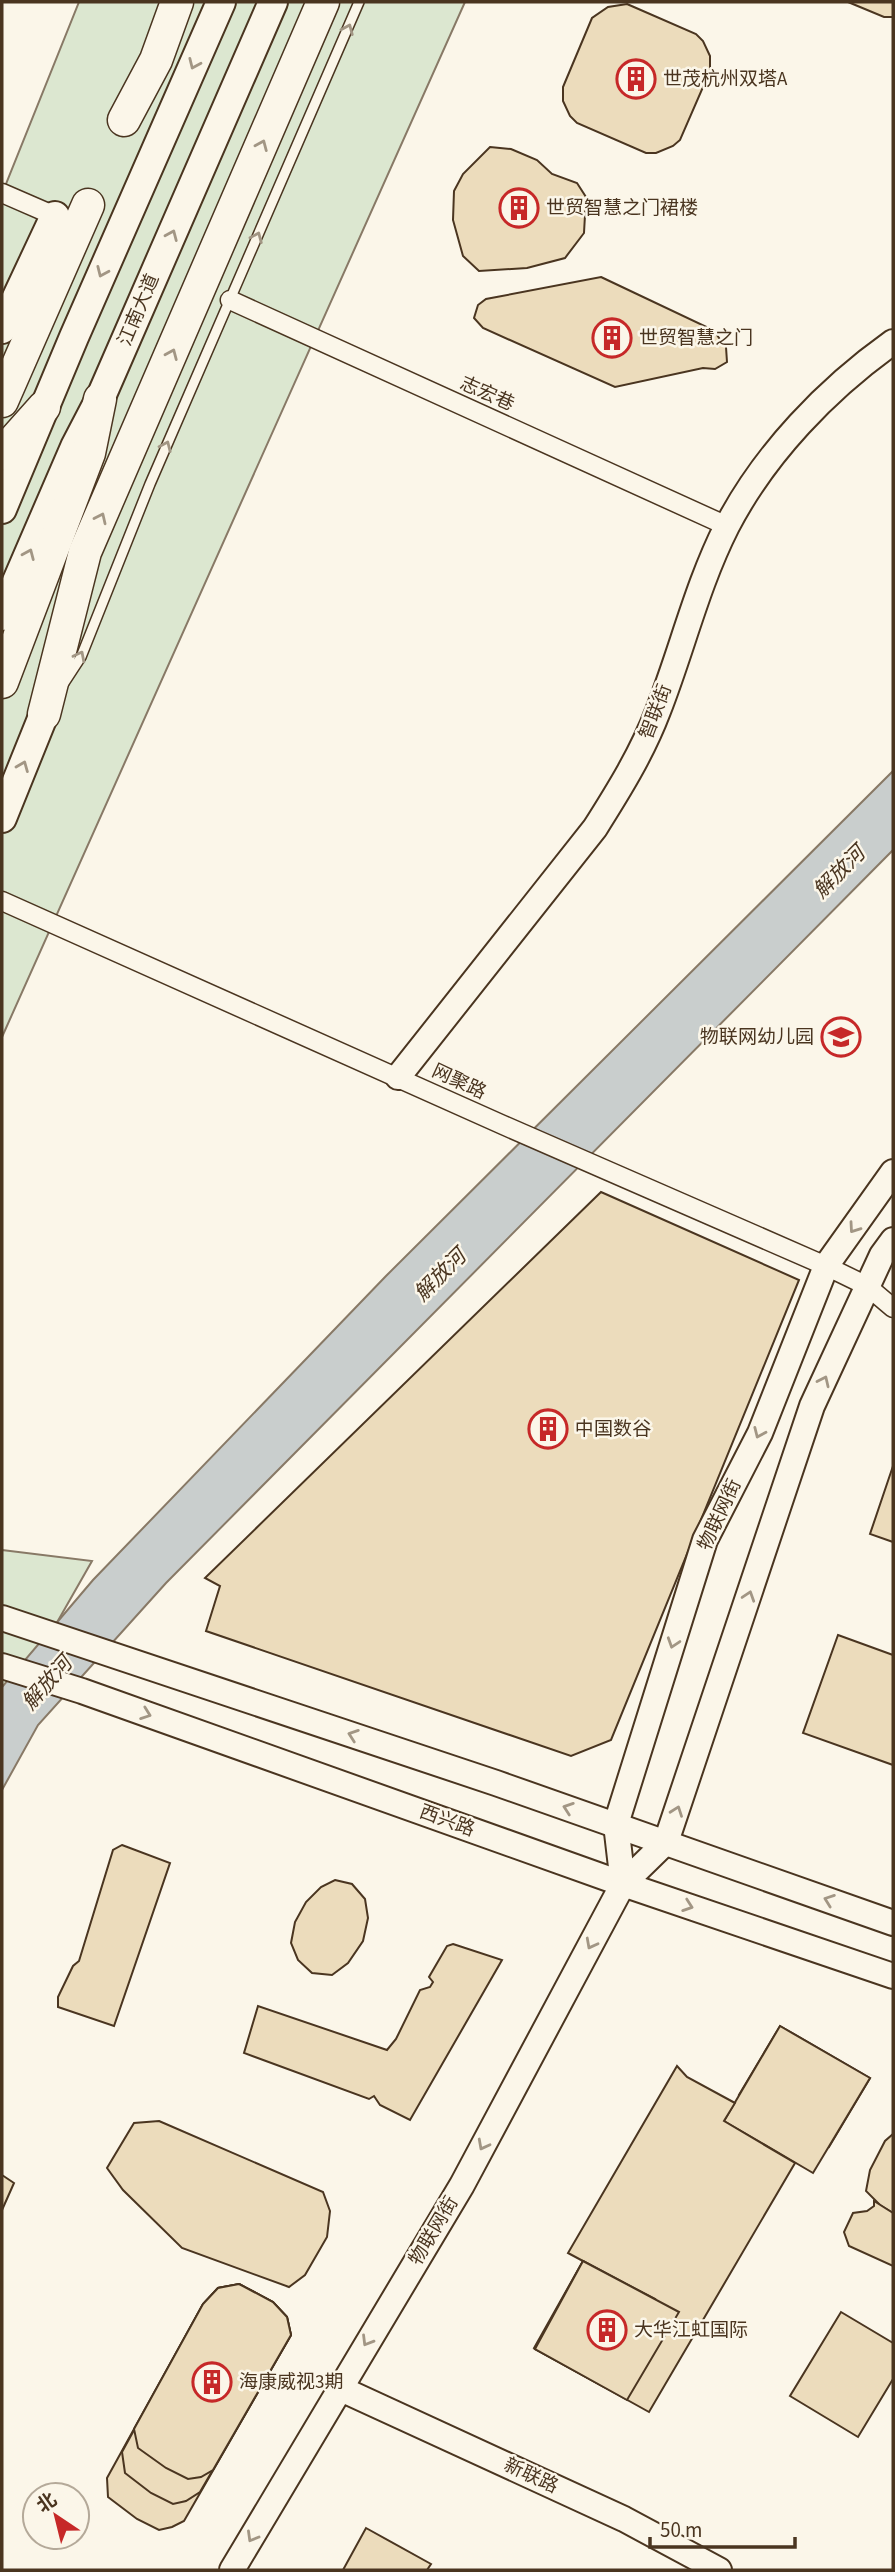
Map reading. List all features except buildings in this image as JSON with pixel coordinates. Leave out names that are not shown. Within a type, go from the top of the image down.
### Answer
[{"type":"highway","points":[[124,120],[156,60],[177,2]]},
{"type":"highway","points":[[2,709],[85,552],[116,484],[323,2]]},
{"type":"highway","points":[[2,375],[14,337],[88,205]]},
{"type":"highway","points":[[2,401],[14,337]]},
{"type":"highway","points":[[2,681],[89,453],[100,399]]},
{"type":"highway","points":[[2,454],[44,407]]},
{"type":"highway","points":[[44,714],[85,552]]},
{"type":"main road","points":[[2,509],[222,2]]},
{"type":"main road","points":[[252,2],[260,32]]},
{"type":"main road","name":"江南大道","points":[[2,617],[273,2]]},
{"type":"main road","points":[[14,337],[55,216]]},
{"type":"main road","points":[[2,818],[44,714]]},
{"type":"street","points":[[2,193],[55,216]]},
{"type":"street","name":"志宏巷","points":[[230,300],[727,526]]},
{"type":"street","name":"智联街","points":[[398,1077],[595,828],[621,788],[658,712],[694,608],[727,526],[784,442],[829,394],[862,364],[893,342]]},
{"type":"street","name":"网聚路","points":[[2,901],[503,1125],[827,1266],[867,1286],[893,1308]]},
{"type":"street","name":"物联网街","points":[[623,1884],[616,1824],[705,1540],[760,1433],[827,1266],[893,1172]]},
{"type":"street","name":"物联网街","points":[[232,2570],[462,2185],[623,1884],[666,1842],[812,1406],[882,1255],[893,1240]]},
{"type":"street","points":[[2,1618],[616,1824],[893,1923]]},
{"type":"street","name":"西兴路","points":[[5,1667],[82,1691],[623,1884],[893,1976]]},
{"type":"street","name":"新联路","points":[[339,2388],[624,2519],[719,2570]]},
{"type":"lane","points":[[44,714],[81,657],[150,484],[359,2]]},
{"type":"green space","points":[[79,2],[465,2],[2,1037],[2,194]]},
{"type":"green space","points":[[2,1550],[92,1561],[2,1719]]},
{"type":"water","name":"解放河","points":[[893,771],[893,850],[166,1583],[38,1725],[2,1790],[2,1687],[93,1580],[386,1276]]},
{"type":"place","name":"世茂杭州双塔A","points":[[636,79]]},
{"type":"place","name":"世贸智慧之门裙楼","points":[[519,208]]},
{"type":"place","name":"世贸智慧之门","points":[[612,338]]},
{"type":"place","name":"物联网幼儿园","points":[[841,1037]]},
{"type":"place","name":"中国数谷","points":[[548,1429]]},
{"type":"place","name":"大华江虹国际","points":[[607,2330]]},
{"type":"place","name":"海康威视3期","points":[[212,2382]]}]
